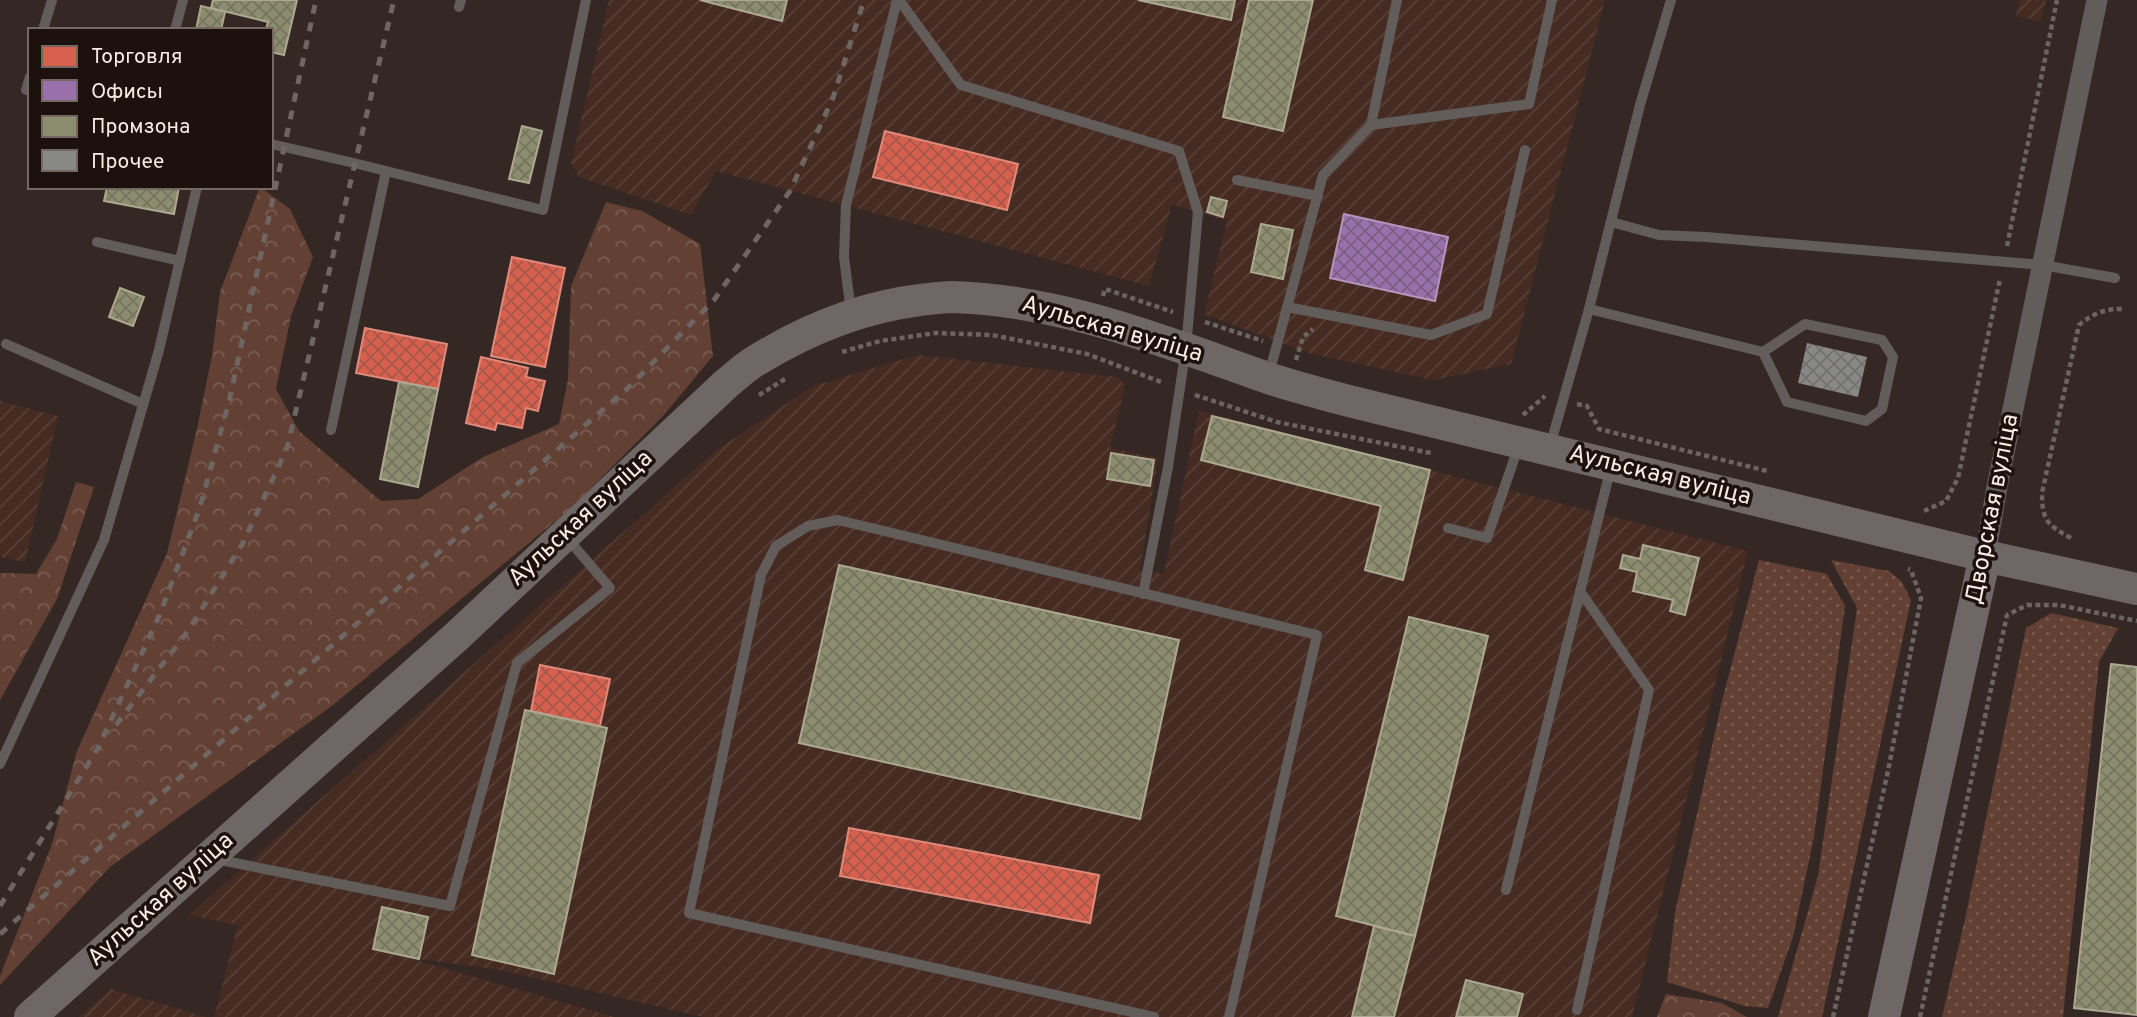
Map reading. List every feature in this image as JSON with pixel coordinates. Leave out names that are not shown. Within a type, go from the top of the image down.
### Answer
[{"type":"street","name":"Дворская вуліца","points":[[1884,1017],[1985,556],[2097,0]]},
{"type":"street","name":"Аульская вуліца","points":[[30,1017],[456,637],[727,383],[755,360],[797,339],[851,315],[880,307],[949,297],[1017,302],[1096,320],[1186,348],[1281,371],[1357,403],[1528,436],[1612,464],[1985,556],[2137,589]]},
{"type":"lane","points":[[44,28],[52,0]]},
{"type":"lane","points":[[176,28],[183,0]]},
{"type":"lane","points":[[273,144],[543,210],[586,0]]},
{"type":"lane","points":[[851,315],[844,257],[846,205],[898,0]]},
{"type":"lane","points":[[898,0],[961,85],[1179,151],[1198,212],[1186,348],[1168,467],[1143,594]]},
{"type":"lane","points":[[1281,371],[1287,307],[1323,175],[1371,125],[1397,0]]},
{"type":"lane","points":[[1371,125],[1529,104],[1552,0]]},
{"type":"lane","points":[[1448,528],[1487,538],[1528,436],[1563,400],[1589,309],[1640,105],[1671,0]]},
{"type":"lane","points":[[1287,307],[1431,335],[1487,314],[1525,150]]},
{"type":"lane","points":[[331,430],[386,171]]},
{"type":"lane","points":[[1237,180],[1318,197]]},
{"type":"lane","points":[[0,764],[104,540],[159,350],[197,189]]},
{"type":"lane","points":[[1611,222],[1659,235],[2043,265],[2115,278]]},
{"type":"lane","points":[[97,242],[180,261]]},
{"type":"lane","points":[[1589,309],[1763,352],[1805,324],[1882,340],[1893,357],[1882,410],[1866,421],[1787,402],[1763,352]]},
{"type":"lane","points":[[6,344],[143,404]]},
{"type":"lane","points":[[1506,890],[1612,464]]},
{"type":"lane","points":[[1154,1017],[689,913],[761,575],[776,546],[808,526],[838,520],[1317,635],[1229,1017]]},
{"type":"lane","points":[[208,858],[450,906],[517,663],[610,588],[564,535]]},
{"type":"lane","points":[[1577,1010],[1649,690],[1580,591]]},
{"type":"path","points":[[2071,538],[2052,528],[2042,513],[2042,493],[2079,325],[2093,314],[2111,309],[2125,309]]},
{"type":"path","points":[[1281,371],[1303,337],[1318,325],[1321,313]]},
{"type":"path","points":[[1528,436],[1523,415],[1544,396],[1587,406],[1599,429],[1768,471]]},
{"type":"path","points":[[1912,508],[1925,512]]},
{"type":"path","points":[[1833,1017],[1888,771],[1921,598]]},
{"type":"path","points":[[1920,1017],[2007,615],[2026,605],[2059,605],[2137,621]]},
{"type":"shaded area","points":[[609,0],[1605,0],[1511,364],[1434,380],[1312,354],[1204,314],[1227,221],[1172,204],[1149,286],[716,171],[691,215],[579,177],[571,164]]},
{"type":"shaded area","points":[[2019,0],[2046,0],[2041,22],[2016,16]]},
{"type":"shaded area","points":[[917,355],[1117,377],[1125,386],[1110,448],[1158,458],[1140,570],[1164,574],[1199,411],[1748,551],[1632,1017],[703,1017],[500,970],[391,953],[614,1017],[214,1017],[238,925],[189,915],[714,452],[813,386]]},
{"type":"shaded area","points":[[0,401],[58,416],[25,562],[0,557]]},
{"type":"shaded area","points":[[111,989],[207,1017],[79,1017]]},
{"type":"green space","points":[[259,189],[263,189],[290,209],[313,257],[291,316],[276,389],[299,431],[381,501],[418,499],[483,457],[559,424],[568,379],[571,286],[606,202],[642,211],[700,244],[713,356],[663,416],[570,509],[333,705],[110,867],[0,985],[0,976],[52,844],[77,751],[167,553],[212,356],[220,292]]},
{"type":"green space","points":[[76,482],[94,487],[57,599],[0,700],[0,573],[36,574],[57,539]]},
{"type":"green space","points":[[1759,560],[1827,574],[1845,606],[1814,837],[1793,937],[1768,1008],[1745,1006],[1667,982],[1675,913],[1722,701]]},
{"type":"green space","points":[[1831,560],[1889,571],[1902,582],[1911,600],[1822,1017],[1778,1017],[1818,876],[1857,608]]},
{"type":"green space","points":[[2051,613],[2118,628],[2099,662],[2063,1017],[1942,1017],[2026,628]]},
{"type":"green space","points":[[1666,994],[1722,1003],[1747,1017],[1657,1017]]},
{"type":"building: Торговля","points":[[885,131],[1018,164],[1007,210],[873,177]]},
{"type":"building: Торговля","points":[[512,257],[565,268],[545,367],[491,356]]},
{"type":"building: Торговля","points":[[365,328],[447,344],[438,389],[356,373]]},
{"type":"building: Торговля","points":[[481,357],[528,368],[526,377],[545,381],[538,411],[526,408],[522,428],[497,423],[495,430],[466,423]]},
{"type":"building: Торговля","points":[[540,665],[610,679],[600,726],[531,711]]},
{"type":"building: Торговля","points":[[849,828],[1099,875],[1090,923],[840,876]]},
{"type":"building: Офисы","points":[[1344,214],[1448,237],[1435,301],[1330,278]]},
{"type":"building: Промзона","points":[[213,0],[297,0],[284,55],[273,52],[273,28],[266,28],[268,22],[211,8]]},
{"type":"building: Промзона","points":[[700,0],[787,0],[782,21]]},
{"type":"building: Промзона","points":[[1138,0],[1235,0],[1231,20]]},
{"type":"building: Промзона","points":[[1249,0],[1313,0],[1283,131],[1223,117]]},
{"type":"building: Промзона","points":[[201,6],[225,12],[221,28],[196,28]]},
{"type":"building: Промзона","points":[[522,126],[542,131],[529,183],[509,179]]},
{"type":"building: Промзона","points":[[107,189],[179,189],[174,214],[104,201]]},
{"type":"building: Промзона","points":[[1211,197],[1227,201],[1223,217],[1207,212]]},
{"type":"building: Промзона","points":[[1261,224],[1293,230],[1283,279],[1251,272]]},
{"type":"building: Промзона","points":[[120,288],[144,297],[133,326],[109,317]]},
{"type":"building: Промзона","points":[[399,382],[438,389],[418,487],[380,479]]},
{"type":"building: Промзона","points":[[1212,416],[1430,470],[1403,580],[1365,570],[1381,506],[1201,460]]},
{"type":"building: Промзона","points":[[1111,453],[1154,460],[1150,486],[1107,479]]},
{"type":"building: Промзона","points":[[1643,545],[1699,558],[1685,615],[1670,611],[1673,600],[1633,591],[1637,572],[1620,568],[1623,555],[1640,559]]},
{"type":"building: Промзона","points":[[839,565],[1179,640],[1140,819],[799,743]]},
{"type":"building: Промзона","points":[[1409,617],[1488,636],[1415,936],[1336,916]]},
{"type":"building: Промзона","points":[[2111,664],[2137,667],[2137,1015],[2074,1008]]},
{"type":"building: Промзона","points":[[525,710],[607,728],[554,974],[472,955]]},
{"type":"building: Промзона","points":[[382,907],[428,917],[419,959],[373,949]]},
{"type":"building: Промзона","points":[[1374,926],[1415,936],[1394,1017],[1352,1017]]},
{"type":"building: Промзона","points":[[1466,980],[1523,994],[1517,1017],[1456,1017]]},
{"type":"building: Прочее","points":[[1807,343],[1867,357],[1858,397],[1798,383]]},
{"type":"railway","points":[[0,906],[98,748],[160,614],[200,507],[229,402],[316,0]]},
{"type":"railway","points":[[116,725],[188,631],[243,543],[287,448],[394,0]]},
{"type":"railway","points":[[0,934],[628,388],[714,300],[790,191],[833,98],[864,0]]}]
